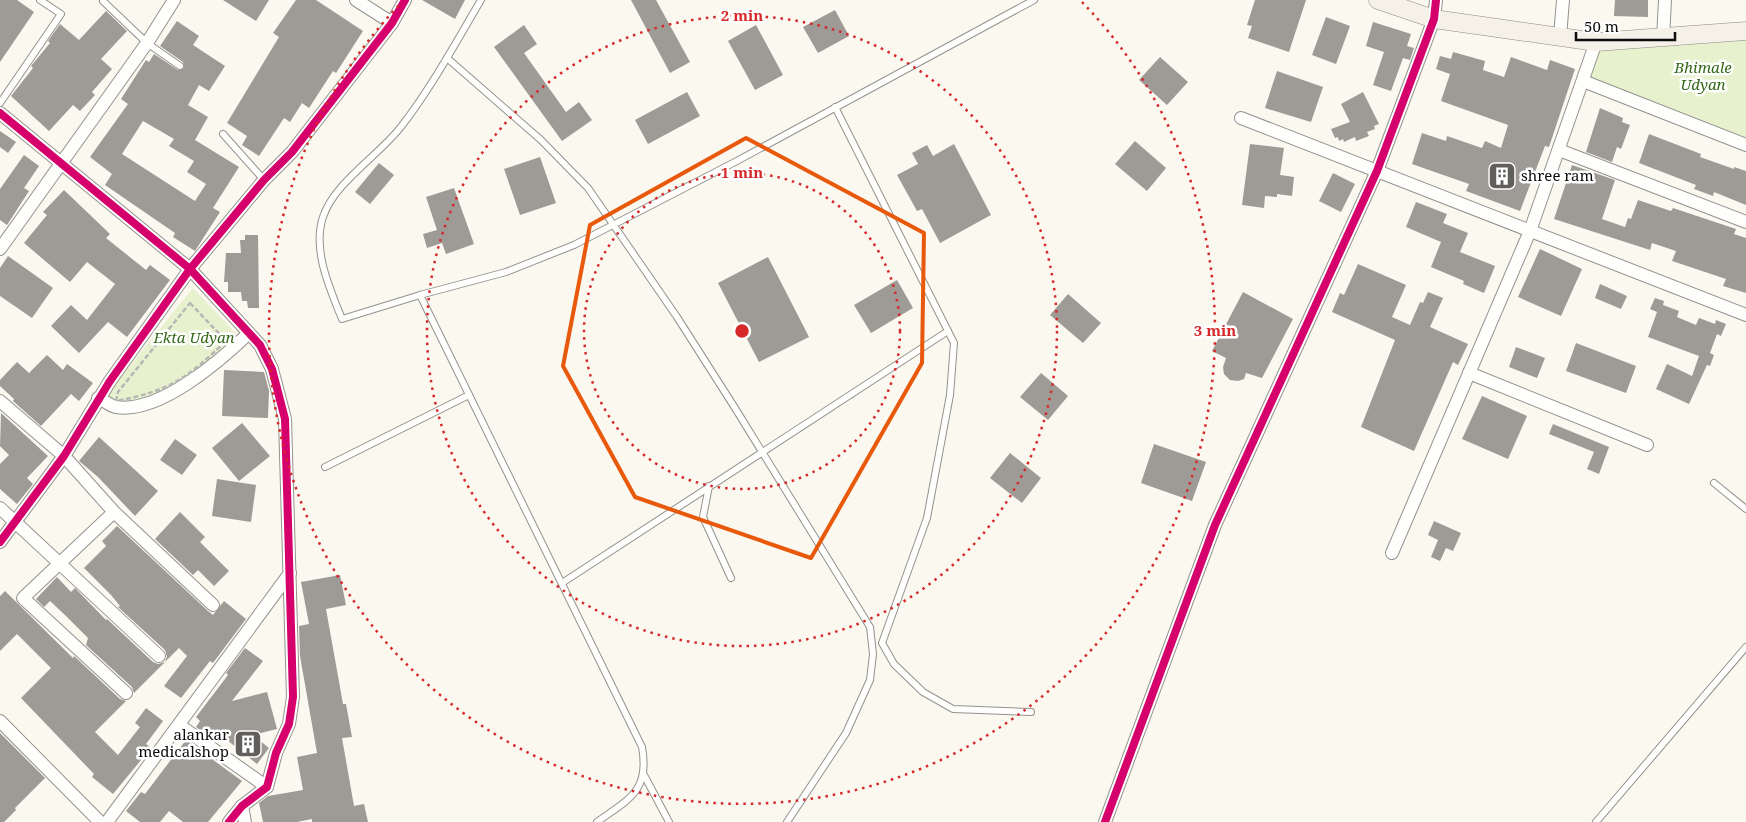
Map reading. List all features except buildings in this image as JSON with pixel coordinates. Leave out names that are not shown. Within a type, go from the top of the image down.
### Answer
[{"type":"main road","points":[[1378,0],[1434,19],[1596,42],[1663,39],[1746,31]]},
{"type":"street","points":[[0,249],[147,43],[174,0]]},
{"type":"street","points":[[356,0],[392,23]]},
{"type":"street","points":[[0,542],[64,456],[98,398],[190,269],[264,180],[292,152],[392,23],[405,0]]},
{"type":"street","points":[[1105,822],[1215,526],[1377,171],[1434,19],[1436,0]]},
{"type":"street","points":[[1560,37],[1563,0]]},
{"type":"street","points":[[1663,39],[1665,0]]},
{"type":"street","points":[[1392,553],[1530,231],[1596,42]]},
{"type":"street","points":[[1583,81],[1746,145]]},
{"type":"street","points":[[0,113],[190,269],[260,345],[272,369],[285,420],[294,697],[289,724],[276,753],[267,788],[242,806],[229,822]]},
{"type":"street","points":[[1241,118],[1746,315]]},
{"type":"street","points":[[1559,150],[1746,222]]},
{"type":"street","points":[[98,398],[116,406],[144,404],[178,390],[207,370],[249,333]]},
{"type":"street","points":[[1469,373],[1647,445]]},
{"type":"street","points":[[0,401],[64,456],[114,512],[213,605]]},
{"type":"street","points":[[0,508],[159,656]]},
{"type":"street","points":[[114,512],[23,598],[126,693]]},
{"type":"street","points":[[107,822],[290,573]]},
{"type":"street","points":[[0,721],[100,822]]},
{"type":"street","points":[[179,725],[267,788]]},
{"type":"street","points":[[242,806],[245,822]]},
{"type":"lane","points":[[0,103],[61,14],[40,0]]},
{"type":"lane","points":[[481,0],[447,58],[400,128],[334,196],[323,217],[320,240],[326,278],[342,319],[420,295],[506,272],[574,245],[735,162],[1034,0]]},
{"type":"lane","points":[[103,1],[147,43],[180,66]]},
{"type":"lane","points":[[447,58],[568,166],[588,188],[676,317],[762,451],[870,627],[873,654],[870,680],[846,733],[787,822]]},
{"type":"lane","points":[[835,107],[954,342],[950,395],[927,518],[882,643],[894,664],[923,692],[953,709],[1031,712]]},
{"type":"lane","points":[[223,134],[264,180]]},
{"type":"lane","points":[[420,295],[642,747],[644,775],[669,822]]},
{"type":"lane","points":[[562,583],[948,331]]},
{"type":"lane","points":[[324,467],[469,395]]},
{"type":"lane","points":[[1714,483],[1746,509]]},
{"type":"lane","points":[[709,486],[703,517],[731,578]]},
{"type":"lane","points":[[1596,822],[1746,647]]},
{"type":"lane","points":[[597,822],[628,800],[640,785],[644,775]]},
{"type":"path","points":[[190,303],[226,341],[195,370],[174,384],[140,397],[116,401],[118,392],[190,303]]},
{"type":"highlighted area","points":[[746,138],[924,233],[922,363],[811,558],[635,497],[563,366],[590,225]]},
{"type":"green space","name":"Bhimale Udyan","points":[[1746,29],[1746,139],[1585,76],[1594,46]]},
{"type":"green space","name":"Ekta Udyan","points":[[193,288],[242,340],[164,396],[103,405],[116,383]]},
{"type":"cycle path","points":[[0,542],[64,456],[110,381],[190,269],[264,180],[292,152],[392,23],[405,0]]},
{"type":"cycle path","points":[[1105,822],[1215,525],[1377,171],[1434,19],[1436,0]]},
{"type":"cycle path","points":[[0,113],[190,269],[260,345],[272,369],[285,419],[293,697],[289,724],[276,753],[267,787],[242,806],[229,822]]},
{"type":"place","name":"shree ram","points":[[1502,176]]},
{"type":"place","name":"alankar medicalshop","points":[[248,744]]}]
